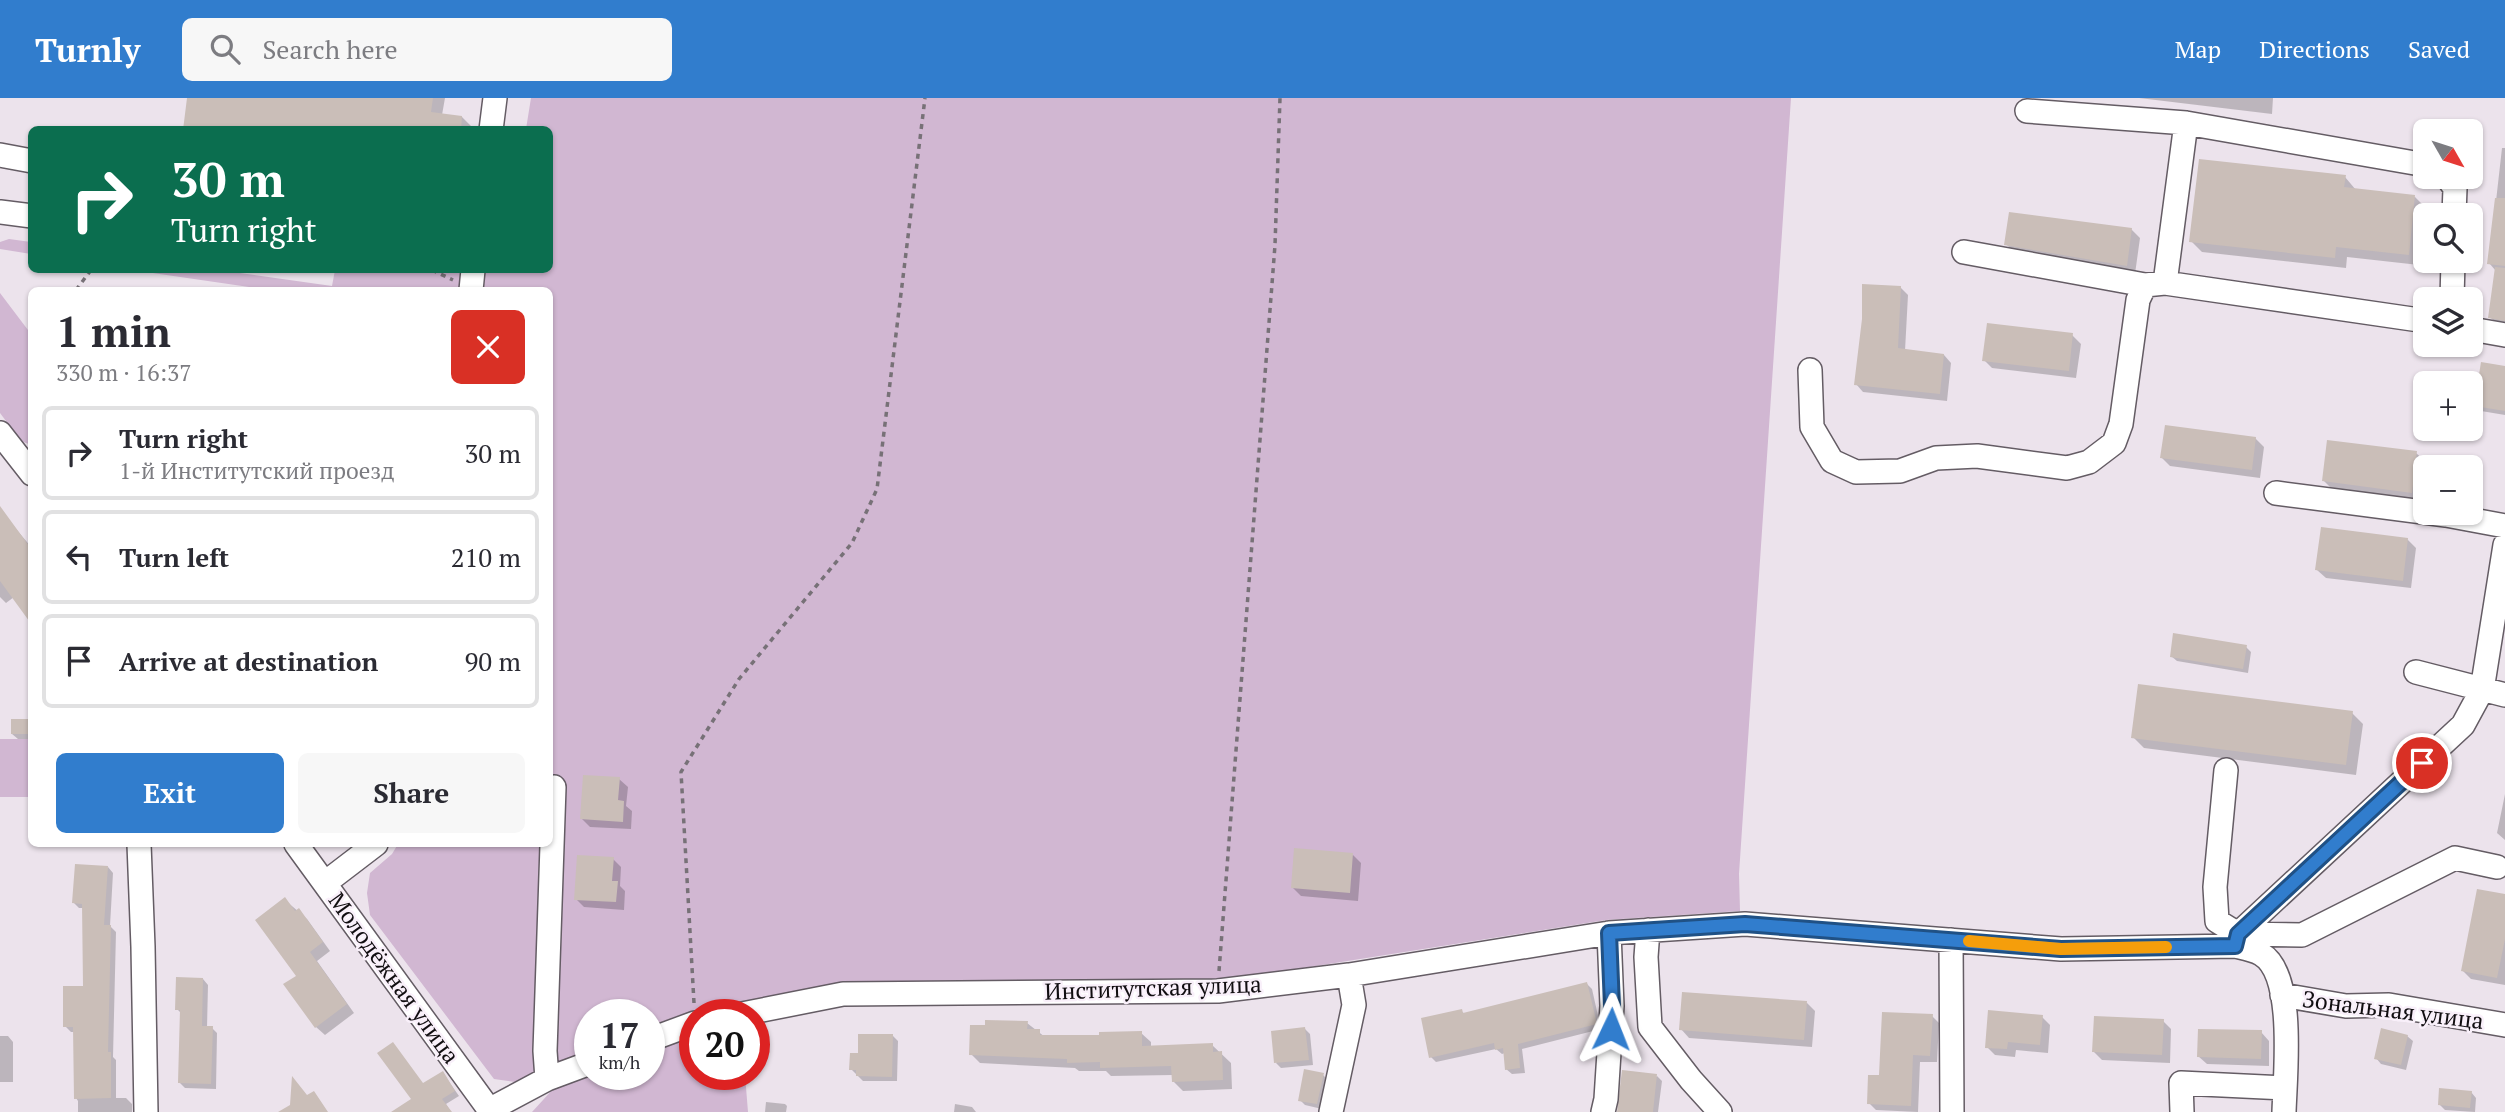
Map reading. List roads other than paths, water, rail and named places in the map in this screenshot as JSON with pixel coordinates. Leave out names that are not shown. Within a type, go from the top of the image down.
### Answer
[{"type":"street","points":[[492,126],[495,98]]},
{"type":"street","points":[[2027,111],[2186,123],[2413,163]]},
{"type":"street","points":[[1810,370],[1812,427],[1832,461],[1856,472],[1900,471],[1936,458],[1977,456],[2067,468],[2089,462],[2114,443],[2121,424],[2138,300],[2155,284],[2186,123]]},
{"type":"street","points":[[0,155],[28,160]]},
{"type":"street","points":[[0,212],[28,216]]},
{"type":"street","points":[[1964,253],[2155,284],[2413,319]]},
{"type":"street","points":[[2483,331],[2505,335]]},
{"type":"street","points":[[0,433],[28,469]]},
{"type":"street","points":[[2276,493],[2446,515],[2505,526]]},
{"type":"street","points":[[2227,770],[2216,898],[2217,921],[2236,940],[2463,725],[2482,690],[2505,545]]},
{"type":"street","points":[[2416,673],[2505,695]]},
{"type":"street","points":[[553,816],[554,787]]},
{"type":"street","points":[[139,847],[144,947],[146,1112]]},
{"type":"street","name":"Молодёжная улица","points":[[298,847],[490,1111]]},
{"type":"street","points":[[325,883],[372,847]]},
{"type":"street","points":[[547,1079],[545,1051],[552,847]]},
{"type":"street","name":"Институтская улица","points":[[770,1008],[843,993],[1218,991],[1349,975],[1609,933],[1745,924],[2061,949],[2302,935],[2455,858],[2497,867]]},
{"type":"street","points":[[1648,930],[1646,957],[1650,1027],[1720,1112]]},
{"type":"street","points":[[1603,1112],[1612,1006],[1609,933]]},
{"type":"street","points":[[1951,940],[1952,1112]]},
{"type":"street","name":"Зональная улица","points":[[2236,940],[2262,954],[2276,971],[2287,1022],[2284,1112]]},
{"type":"street","points":[[1331,1112],[1354,1005],[1349,975]]},
{"type":"street","name":"Зональная улица","points":[[2282,995],[2346,1006],[2389,1005],[2505,1026]]},
{"type":"street","points":[[490,1111],[547,1079],[574,1069]]},
{"type":"street","points":[[2182,1112],[2181,1083],[2285,1088]]}]
